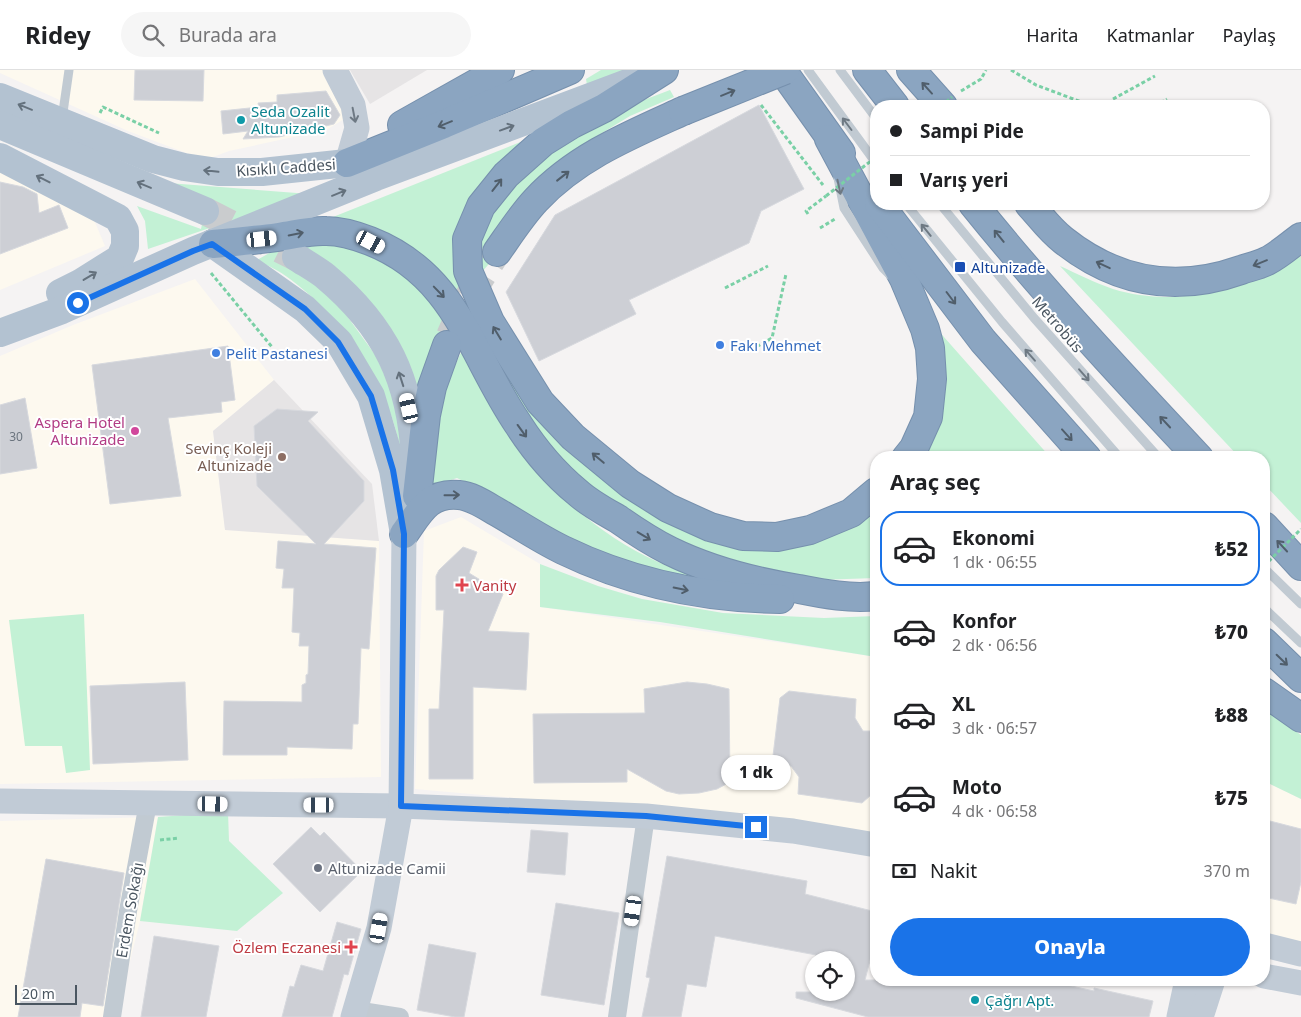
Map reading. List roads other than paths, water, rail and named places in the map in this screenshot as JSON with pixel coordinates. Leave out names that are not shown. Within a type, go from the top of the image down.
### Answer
[{"type":"highway","points":[[407,122],[463,70]]},
{"type":"highway","name":"Kısıklı Caddesi","points":[[347,163],[407,122],[500,70]]},
{"type":"highway","points":[[347,163],[570,70]]},
{"type":"highway","points":[[663,70],[604,108],[572,124],[543,142],[506,175],[481,206],[467,239],[468,271],[490,322],[540,402],[573,437],[630,484],[668,508],[710,528],[743,536],[777,537],[810,530],[851,513],[869,490]]},
{"type":"highway","points":[[496,252],[536,200],[566,173],[588,157],[682,111],[783,70],[829,139],[870,192]]},
{"type":"highway","points":[[866,70],[890,100]]},
{"type":"highway","points":[[911,70],[942,100]]},
{"type":"highway","points":[[829,139],[904,279],[926,329],[930,348],[932,380],[928,417],[914,448],[903,449]]},
{"type":"highway","points":[[884,210],[984,341],[1081,451]]},
{"type":"highway","points":[[978,210],[1008,247],[1130,385],[1192,451]]},
{"type":"highway","points":[[1034,210],[1061,239],[1105,267],[1158,282],[1188,283],[1220,278],[1266,262],[1301,237]]},
{"type":"highway","points":[[203,248],[327,230],[371,242],[395,254],[419,270],[448,300],[518,424],[553,469],[577,493],[641,535],[703,566],[778,586],[870,597]]},
{"type":"highway","points":[[417,496],[426,415],[432,387],[446,345]]},
{"type":"highway","points":[[404,534],[426,503],[443,495],[460,495],[478,501],[561,549],[606,569],[658,585],[711,595],[758,599],[814,600],[870,597]]},
{"type":"highway","points":[[1270,532],[1301,566]]},
{"type":"highway","points":[[1270,648],[1301,678]]},
{"type":"highway","points":[[1270,696],[1301,718]]},
{"type":"main road","name":"Kısıklı Caddesi","points":[[0,334],[62,310],[203,248],[376,177],[663,70]]},
{"type":"main road","name":"Kısıklı Caddesi","points":[[0,97],[153,159],[184,167],[218,172],[262,172],[347,163]]},
{"type":"main road","points":[[0,125],[205,211]]},
{"type":"main road","points":[[0,157],[118,218],[125,231],[125,246],[120,258],[80,283],[0,322]]},
{"type":"main road","points":[[203,248],[305,309],[338,342],[371,396],[393,470],[404,534]]},
{"type":"main road","points":[[296,257],[324,275],[372,323],[389,350],[402,378],[414,436],[417,496],[404,534]]},
{"type":"street","points":[[335,70],[352,105],[357,128],[347,163]]},
{"type":"street","points":[[400,1017],[354,1014],[379,928],[401,806],[404,534]]},
{"type":"street","points":[[0,801],[401,806],[646,816],[793,831],[870,844]]},
{"type":"street","name":"Erdem Sokağı","points":[[112,1017],[128,911],[148,803]]},
{"type":"street","points":[[617,1017],[646,816]]},
{"type":"street","points":[[1270,947],[1301,954]]},
{"type":"street","points":[[1270,977],[1301,983]]},
{"type":"street","points":[[1179,1017],[1186,986]]},
{"type":"street","points":[[1201,1017],[1211,986]]},
{"type":"lane","points":[[61,122],[69,70]]},
{"type":"lane","points":[[808,70],[870,155]]},
{"type":"lane","points":[[840,70],[870,110]]},
{"type":"lane","points":[[829,139],[844,208],[882,268],[896,281],[905,305]]},
{"type":"lane","points":[[911,210],[1002,322],[1114,451]]},
{"type":"lane","name":"Metrobüs","points":[[945,210],[1034,318],[1153,451]]},
{"type":"lane","points":[[903,449],[916,420]]},
{"type":"lane","points":[[630,484],[709,516]]},
{"type":"lane","points":[[818,518],[832,511]]},
{"type":"lane","points":[[1270,573],[1301,604]]},
{"type":"lane","points":[[1270,614],[1301,643]]},
{"type":"tunnel","points":[[205,211],[296,257]]},
{"type":"tunnel","points":[[450,336],[464,304],[497,252]]},
{"type":"place","name":"Seda Ozalit Altunizade","points":[[241,120]]},
{"type":"place","name":"Altunizade","points":[[960,267]]},
{"type":"place","name":"Fakı Mehmet","points":[[720,345]]},
{"type":"place","name":"Pelit Pastanesi","points":[[216,353]]},
{"type":"place","name":"Aspera Hotel Altunizade","points":[[135,431]]},
{"type":"place","name":"Sevinç Koleji Altunizade","points":[[282,457]]},
{"type":"place","name":"Vanity","points":[[462,585]]},
{"type":"place","name":"Altunizade Camii","points":[[318,868]]},
{"type":"place","name":"Özlem Eczanesi","points":[[351,947]]},
{"type":"place","name":"Çağrı Apt.","points":[[975,1000]]}]
